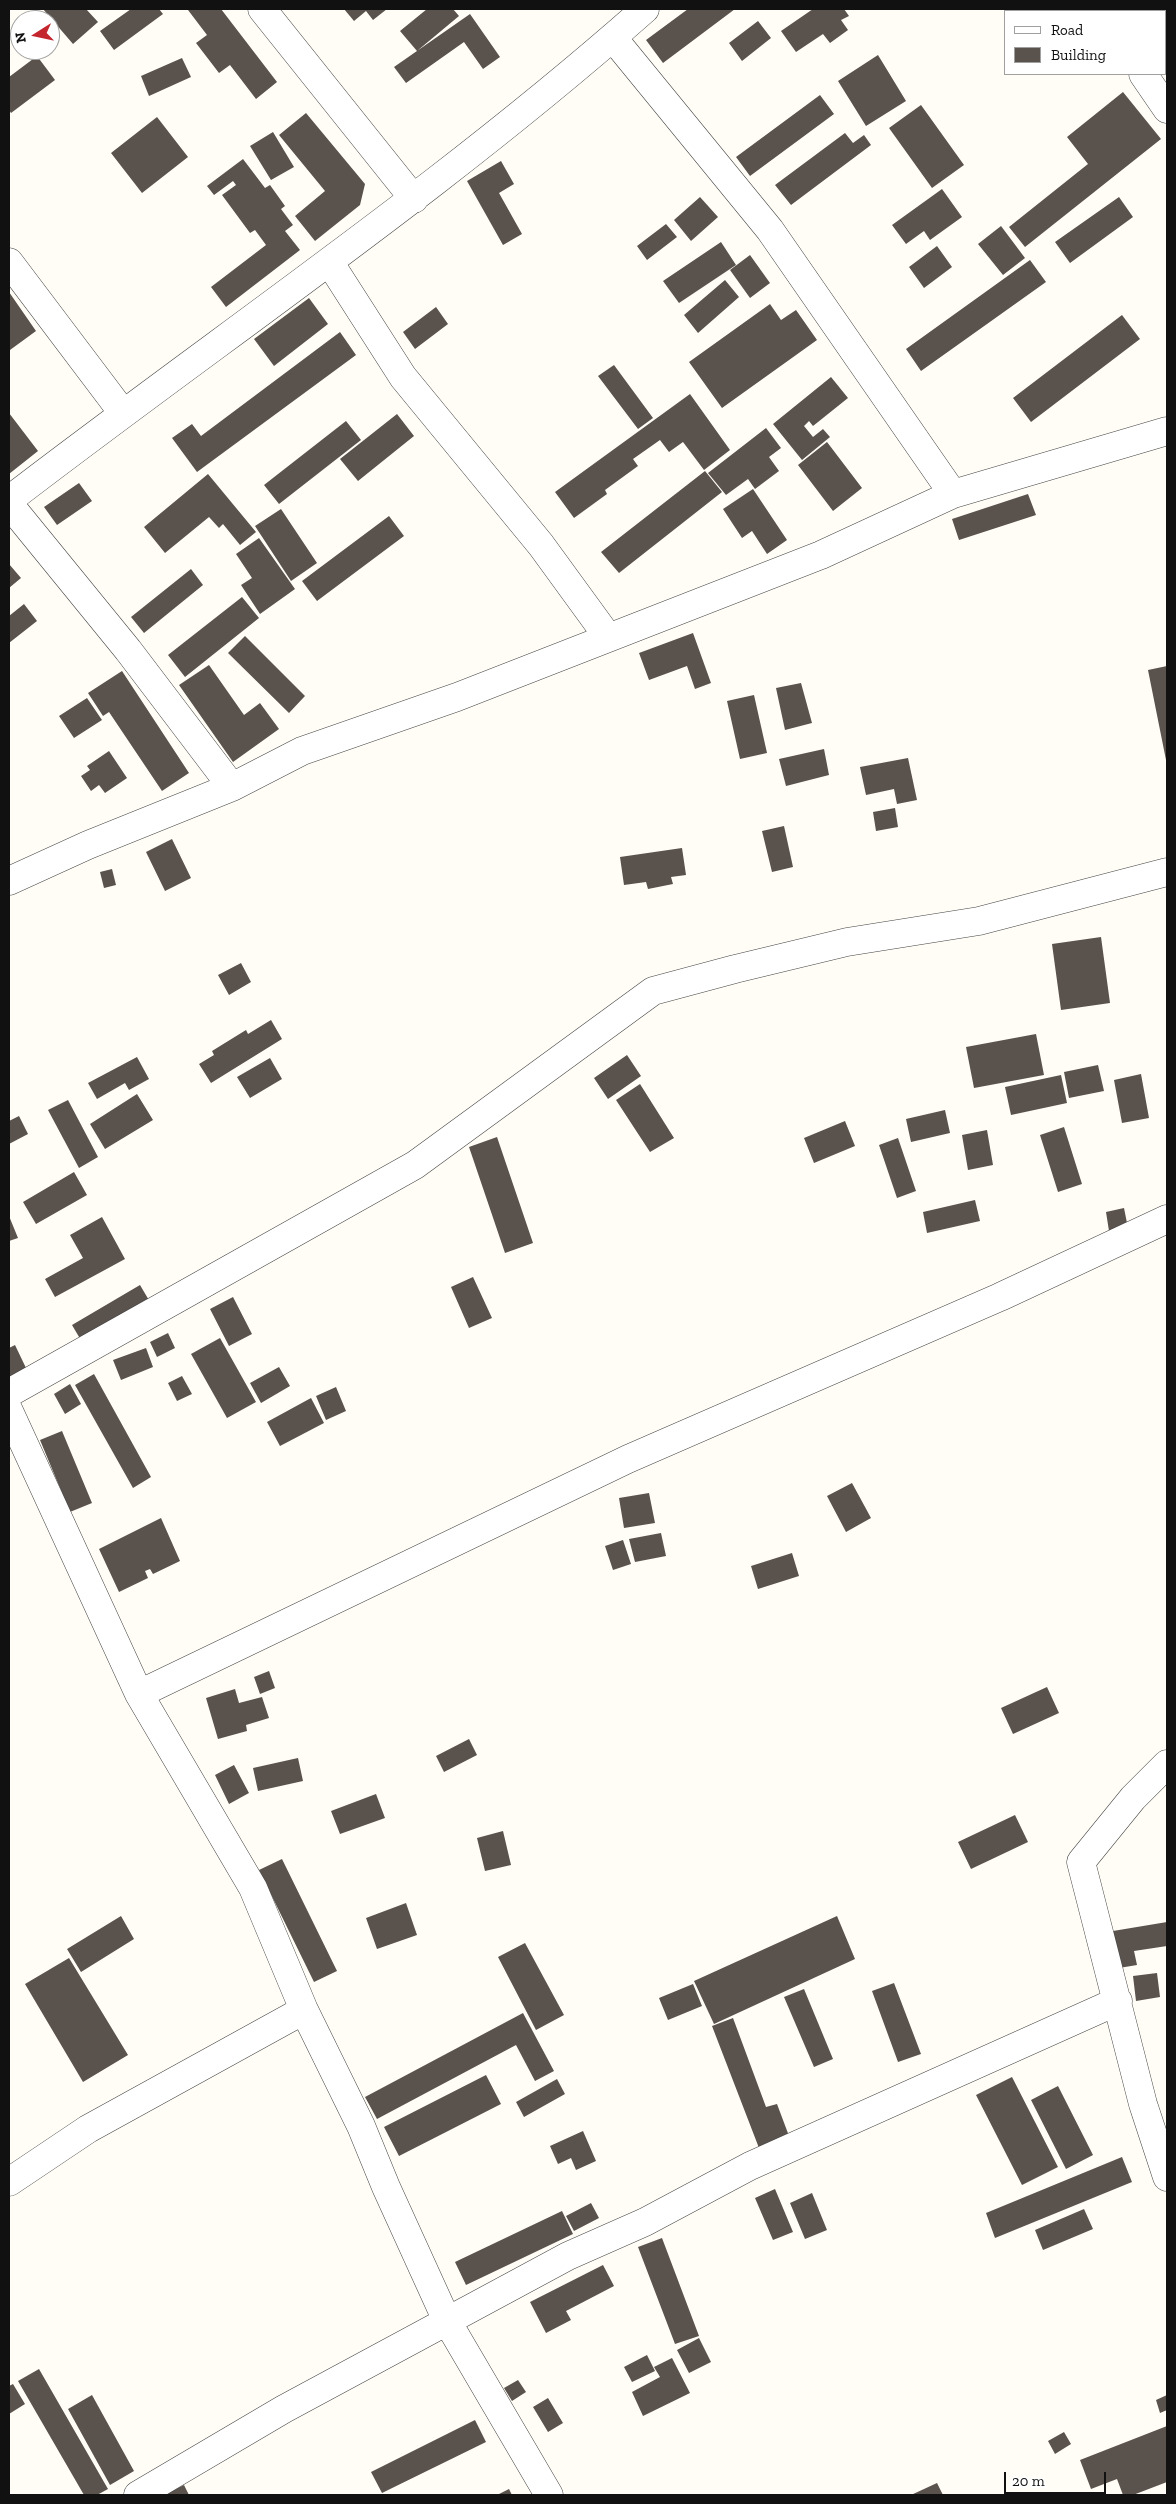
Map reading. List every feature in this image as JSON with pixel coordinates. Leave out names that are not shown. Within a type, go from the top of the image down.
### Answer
[{"type":"street","points":[[262,9],[414,199]]},
{"type":"street","points":[[232,787],[128,650],[9,502],[122,413],[330,263],[414,199],[645,9]]},
{"type":"street","points":[[612,38],[770,230],[953,494]]},
{"type":"street","points":[[1144,75],[1167,108]]},
{"type":"street","points":[[9,262],[122,413]]},
{"type":"street","points":[[330,263],[403,377],[541,545],[608,637]]},
{"type":"street","points":[[9,881],[88,845],[232,787],[302,751],[456,697],[821,555],[953,494],[1167,431]]},
{"type":"street","points":[[9,1393],[415,1165],[654,991],[734,969],[847,942],[979,922],[1167,872]]},
{"type":"street","points":[[139,1694],[628,1459],[1000,1297],[1167,1219]]},
{"type":"street","points":[[9,1411],[139,1694],[253,1888],[304,2010],[360,2126],[448,2321],[548,2495]]},
{"type":"street","points":[[1167,1764],[1133,1798],[1080,1862],[1118,2001],[1143,2104],[1167,2178]]},
{"type":"street","points":[[138,2495],[284,2409],[568,2256],[644,2222],[750,2166],[1118,2001]]},
{"type":"street","points":[[9,2182],[88,2129],[304,2010]]},
{"type":"building","points":[[86,9],[98,22],[73,44],[60,29],[60,10],[44,10]]},
{"type":"building","points":[[131,9],[159,9],[163,14],[114,50],[100,31]]},
{"type":"building","points":[[221,9],[277,82],[256,99],[230,65],[219,73],[196,43],[207,35],[188,10]]},
{"type":"building","points":[[344,9],[387,9],[373,20],[366,11],[354,21]]},
{"type":"building","points":[[427,9],[453,9],[459,16],[417,51],[400,31]]},
{"type":"building","points":[[688,9],[735,9],[663,63],[646,40]]},
{"type":"building","points":[[813,9],[844,9],[849,16],[841,20],[848,30],[830,43],[823,34],[796,52],[781,31]]},
{"type":"building","points":[[470,14],[500,57],[483,69],[464,42],[406,83],[394,67]]},
{"type":"building","points":[[758,21],[771,38],[742,61],[729,43]]},
{"type":"building","points":[[878,55],[906,101],[866,126],[838,81]]},
{"type":"building","points":[[182,58],[191,77],[149,96],[141,76]]},
{"type":"building","points":[[32,60],[40,60],[55,80],[11,113],[9,110],[9,77]]},
{"type":"building","points":[[1123,92],[1161,139],[1025,247],[1009,227],[1088,164],[1067,137]]},
{"type":"building","points":[[820,95],[834,114],[750,176],[736,157]]},
{"type":"building","points":[[921,105],[964,165],[932,188],[889,128]]},
{"type":"building","points":[[306,113],[365,184],[360,205],[315,241],[295,216],[325,191],[279,135]]},
{"type":"building","points":[[157,117],[188,157],[142,193],[111,153]]},
{"type":"building","points":[[273,132],[294,167],[271,180],[250,146]]},
{"type":"building","points":[[845,133],[853,143],[864,135],[871,145],[791,205],[775,185]]},
{"type":"building","points":[[243,159],[265,188],[270,185],[285,206],[281,209],[293,225],[285,231],[300,250],[226,307],[211,287],[266,245],[255,230],[250,233],[222,195],[236,185],[233,181],[214,195],[207,186]]},
{"type":"building","points":[[501,161],[514,184],[499,193],[522,234],[503,245],[467,181]]},
{"type":"building","points":[[942,189],[962,217],[930,240],[924,231],[906,244],[892,225]]},
{"type":"building","points":[[700,197],[718,217],[691,241],[674,220]]},
{"type":"building","points":[[1119,197],[1133,217],[1070,263],[1055,242]]},
{"type":"building","points":[[666,224],[677,237],[647,260],[637,246]]},
{"type":"building","points":[[1001,226],[1025,258],[1003,275],[978,244]]},
{"type":"building","points":[[721,242],[736,265],[679,303],[663,281]]},
{"type":"building","points":[[937,246],[952,267],[924,288],[909,267]]},
{"type":"building","points":[[750,255],[770,283],[750,298],[730,270]]},
{"type":"building","points":[[1030,260],[1046,282],[921,371],[906,349]]},
{"type":"building","points":[[725,280],[739,297],[698,333],[684,315]]},
{"type":"building","points":[[9,292],[36,331],[10,350],[9,348]]},
{"type":"building","points":[[309,298],[328,324],[274,366],[254,339]]},
{"type":"building","points":[[770,304],[781,320],[796,310],[817,340],[722,408],[689,362]]},
{"type":"building","points":[[436,307],[448,324],[415,349],[403,332]]},
{"type":"building","points":[[1122,315],[1140,339],[1031,422],[1013,398]]},
{"type":"building","points":[[340,332],[356,355],[197,472],[172,438],[192,424],[201,436]]},
{"type":"building","points":[[614,365],[653,418],[638,429],[598,376]]},
{"type":"building","points":[[831,377],[848,398],[813,426],[809,421],[804,426],[813,437],[823,429],[830,437],[802,460],[773,424]]},
{"type":"building","points":[[690,394],[730,450],[704,470],[683,442],[669,452],[660,440],[633,459],[638,466],[605,490],[607,494],[574,518],[555,492]]},
{"type":"building","points":[[9,413],[38,451],[9,474]]},
{"type":"building","points":[[397,414],[414,436],[358,481],[340,459]]},
{"type":"building","points":[[346,421],[361,440],[279,504],[264,485]]},
{"type":"building","points":[[766,428],[781,448],[769,457],[779,471],[755,489],[748,479],[726,495],[708,473]]},
{"type":"building","points":[[827,442],[862,488],[833,511],[798,465]]},
{"type":"building","points":[[705,471],[722,492],[619,573],[601,552]]},
{"type":"building","points":[[208,474],[256,532],[240,545],[223,524],[219,528],[209,517],[165,553],[144,527]]},
{"type":"building","points":[[79,483],[92,501],[57,525],[44,507]]},
{"type":"building","points":[[753,489],[787,540],[767,554],[752,531],[742,538],[723,509]]},
{"type":"building","points":[[1028,494],[1036,515],[959,540],[952,519]]},
{"type":"building","points":[[281,509],[317,563],[291,581],[255,526]]},
{"type":"building","points":[[389,516],[404,536],[317,601],[302,581]]},
{"type":"building","points":[[259,538],[295,589],[260,614],[241,585],[252,578],[236,554]]},
{"type":"building","points":[[9,564],[21,578],[9,588]]},
{"type":"building","points":[[191,569],[203,585],[144,633],[131,617]]},
{"type":"building","points":[[242,597],[259,618],[185,677],[168,655]]},
{"type":"building","points":[[24,604],[37,621],[9,643],[9,616]]},
{"type":"building","points":[[693,633],[711,683],[695,689],[687,666],[649,680],[639,653]]},
{"type":"building","points":[[245,636],[305,696],[289,713],[228,653]]},
{"type":"building","points":[[209,665],[244,715],[260,703],[279,729],[233,762],[179,685]]},
{"type":"building","points":[[1167,666],[1167,760],[1166,760],[1148,670]]},
{"type":"building","points":[[122,671],[189,773],[162,791],[109,712],[103,716],[88,693]]},
{"type":"building","points":[[801,683],[812,723],[785,730],[776,688]]},
{"type":"building","points":[[754,695],[767,753],[740,759],[727,701]]},
{"type":"building","points":[[87,698],[102,720],[74,738],[59,716]]},
{"type":"building","points":[[824,749],[829,775],[786,786],[779,759]]},
{"type":"building","points":[[109,751],[127,778],[105,793],[99,785],[91,791],[81,776],[90,770],[87,766]]},
{"type":"building","points":[[908,758],[917,800],[897,804],[894,789],[866,795],[860,767]]},
{"type":"building","points":[[895,808],[898,827],[876,831],[873,812]]},
{"type":"building","points":[[784,826],[793,867],[772,872],[762,831]]},
{"type":"building","points":[[172,839],[191,878],[165,891],[146,852]]},
{"type":"building","points":[[682,848],[686,875],[671,877],[673,884],[648,889],[646,882],[624,885],[620,857]]},
{"type":"building","points":[[112,869],[116,885],[104,888],[100,872]]},
{"type":"building","points":[[1101,937],[1110,1003],[1061,1010],[1052,944]]},
{"type":"building","points":[[241,963],[251,982],[229,995],[218,975]]},
{"type":"building","points":[[271,1020],[282,1039],[211,1083],[199,1064],[214,1055],[212,1051],[246,1030],[248,1034]]},
{"type":"building","points":[[1036,1034],[1044,1075],[974,1088],[966,1047]]},
{"type":"building","points":[[627,1055],[641,1076],[608,1099],[594,1078]]},
{"type":"building","points":[[137,1057],[149,1079],[129,1090],[125,1083],[97,1099],[88,1083]]},
{"type":"building","points":[[270,1058],[282,1079],[250,1098],[237,1077]]},
{"type":"building","points":[[1098,1065],[1104,1091],[1069,1098],[1064,1072]]},
{"type":"building","points":[[1141,1074],[1149,1118],[1122,1123],[1114,1080]]},
{"type":"building","points":[[1061,1075],[1067,1103],[1011,1115],[1005,1087]]},
{"type":"building","points":[[640,1084],[674,1138],[650,1152],[616,1100]]},
{"type":"building","points":[[137,1094],[153,1120],[105,1149],[90,1124]]},
{"type":"building","points":[[68,1100],[98,1157],[79,1168],[48,1110]]},
{"type":"building","points":[[945,1110],[950,1133],[911,1142],[906,1119]]},
{"type":"building","points":[[19,1116],[28,1134],[9,1144],[9,1121]]},
{"type":"building","points":[[845,1121],[855,1146],[814,1163],[804,1138]]},
{"type":"building","points":[[1064,1127],[1082,1184],[1058,1192],[1040,1135]]},
{"type":"building","points":[[987,1130],[993,1165],[968,1170],[962,1135]]},
{"type":"building","points":[[497,1137],[533,1243],[505,1253],[469,1147]]},
{"type":"building","points":[[898,1138],[916,1191],[897,1198],[879,1145]]},
{"type":"building","points":[[74,1172],[87,1195],[36,1224],[23,1202]]},
{"type":"building","points":[[975,1200],[980,1221],[927,1233],[923,1212]]},
{"type":"building","points":[[1124,1208],[1128,1228],[1109,1231],[1106,1212]]},
{"type":"building","points":[[9,1216],[18,1238],[9,1241]]},
{"type":"building","points":[[102,1217],[125,1259],[55,1297],[45,1279],[83,1258],[70,1235]]},
{"type":"building","points":[[473,1277],[492,1318],[469,1328],[451,1287]]},
{"type":"building","points":[[140,1285],[150,1302],[82,1342],[72,1325]]},
{"type":"building","points":[[233,1297],[252,1334],[229,1346],[210,1309]]},
{"type":"building","points":[[168,1333],[175,1348],[157,1357],[150,1342]]},
{"type":"building","points":[[220,1338],[256,1402],[227,1418],[191,1354]]},
{"type":"building","points":[[15,1345],[26,1368],[9,1377],[9,1348]]},
{"type":"building","points":[[146,1348],[153,1367],[121,1380],[113,1360]]},
{"type":"building","points":[[279,1367],[290,1386],[261,1403],[250,1383]]},
{"type":"building","points":[[94,1374],[151,1477],[133,1488],[75,1385]]},
{"type":"building","points":[[182,1376],[192,1394],[177,1401],[168,1383]]},
{"type":"building","points":[[70,1384],[81,1404],[65,1414],[54,1394]]},
{"type":"building","points":[[336,1387],[346,1411],[326,1420],[316,1396]]},
{"type":"building","points":[[311,1398],[324,1423],[280,1446],[267,1422]]},
{"type":"building","points":[[62,1431],[92,1503],[70,1512],[40,1440]]},
{"type":"building","points":[[852,1483],[871,1518],[846,1532],[827,1496]]},
{"type":"building","points":[[649,1493],[655,1523],[624,1528],[619,1498]]},
{"type":"building","points":[[161,1518],[180,1561],[153,1574],[150,1569],[145,1571],[148,1578],[119,1592],[99,1549]]},
{"type":"building","points":[[661,1533],[666,1556],[635,1562],[629,1539]]},
{"type":"building","points":[[623,1540],[631,1564],[613,1570],[605,1546]]},
{"type":"building","points":[[792,1553],[799,1576],[758,1589],[751,1566]]},
{"type":"building","points":[[269,1671],[275,1688],[260,1694],[254,1677]]},
{"type":"building","points":[[1047,1687],[1059,1713],[1013,1734],[1001,1708]]},
{"type":"building","points":[[235,1689],[239,1703],[262,1697],[269,1718],[246,1725],[247,1731],[218,1739],[206,1698]]},
{"type":"building","points":[[469,1739],[477,1755],[444,1772],[436,1756]]},
{"type":"building","points":[[298,1758],[303,1781],[258,1791],[253,1768]]},
{"type":"building","points":[[234,1765],[249,1793],[229,1804],[215,1775]]},
{"type":"building","points":[[376,1794],[385,1818],[340,1834],[331,1811]]},
{"type":"building","points":[[1015,1815],[1028,1842],[971,1869],[958,1842]]},
{"type":"building","points":[[503,1831],[511,1865],[485,1871],[477,1838]]},
{"type":"building","points":[[282,1859],[337,1971],[314,1982],[259,1870]]},
{"type":"building","points":[[406,1903],[417,1935],[377,1949],[366,1918]]},
{"type":"building","points":[[121,1916],[134,1939],[81,1972],[67,1949]]},
{"type":"building","points":[[837,1916],[855,1959],[714,2024],[694,1981]]},
{"type":"building","points":[[1167,1922],[1167,1946],[1134,1951],[1137,1965],[1119,1968],[1113,1931]]},
{"type":"building","points":[[525,1943],[564,2015],[536,2030],[498,1957]]},
{"type":"building","points":[[69,1958],[128,2055],[83,2082],[25,1984]]},
{"type":"building","points":[[1157,1973],[1160,1997],[1136,2001],[1133,1976]]},
{"type":"building","points":[[894,1983],[921,2054],[898,2062],[872,1991]]},
{"type":"building","points":[[693,1984],[702,2006],[668,2020],[659,1998]]},
{"type":"building","points":[[804,1989],[833,2059],[814,2067],[784,1997]]},
{"type":"building","points":[[523,2013],[554,2071],[535,2081],[516,2045],[377,2119],[365,2097]]},
{"type":"building","points":[[733,2018],[766,2107],[777,2104],[789,2136],[759,2148],[712,2026]]},
{"type":"building","points":[[486,2075],[501,2104],[399,2156],[384,2127]]},
{"type":"building","points":[[1012,2077],[1058,2167],[1022,2185],[976,2095]]},
{"type":"building","points":[[557,2079],[565,2094],[524,2117],[516,2102]]},
{"type":"building","points":[[1058,2086],[1093,2155],[1066,2169],[1031,2100]]},
{"type":"building","points":[[583,2131],[596,2161],[576,2170],[571,2158],[558,2164],[550,2146]]},
{"type":"building","points":[[1122,2157],[1132,2182],[995,2238],[986,2213]]},
{"type":"building","points":[[775,2189],[793,2232],[773,2240],[755,2198]]},
{"type":"building","points":[[812,2193],[827,2230],[805,2239],[790,2203]]},
{"type":"building","points":[[591,2203],[599,2218],[574,2231],[566,2216]]},
{"type":"building","points":[[1084,2209],[1093,2229],[1043,2250],[1035,2230]]},
{"type":"building","points":[[562,2211],[573,2234],[466,2285],[455,2262]]},
{"type":"building","points":[[662,2238],[699,2336],[675,2344],[638,2247]]},
{"type":"building","points":[[603,2265],[614,2286],[566,2311],[571,2320],[546,2333],[530,2302]]},
{"type":"building","points":[[699,2338],[711,2362],[689,2373],[677,2350]]},
{"type":"building","points":[[647,2355],[655,2371],[632,2382],[624,2367]]},
{"type":"building","points":[[672,2358],[690,2393],[643,2416],[632,2392],[660,2377],[654,2367]]},
{"type":"building","points":[[39,2369],[108,2489],[97,2495],[84,2495],[18,2381]]},
{"type":"building","points":[[518,2380],[526,2392],[512,2401],[504,2388]]},
{"type":"building","points":[[13,2384],[25,2404],[9,2414],[9,2386]]},
{"type":"building","points":[[92,2395],[134,2471],[110,2485],[68,2409]]},
{"type":"building","points":[[1167,2395],[1167,2410],[1160,2413],[1156,2400]]},
{"type":"building","points":[[548,2398],[563,2423],[548,2432],[533,2407]]},
{"type":"building","points":[[475,2420],[486,2442],[382,2493],[371,2472]]},
{"type":"building","points":[[1167,2426],[1167,2482],[1133,2495],[1123,2495],[1117,2479],[1091,2489],[1080,2460]]},
{"type":"building","points":[[1064,2432],[1071,2444],[1055,2454],[1048,2441]]},
{"type":"building","points":[[937,2483],[943,2495],[911,2495]]},
{"type":"building","points":[[184,2485],[189,2495],[163,2495]]},
{"type":"building","points":[[509,2489],[512,2495],[497,2495]]}]
